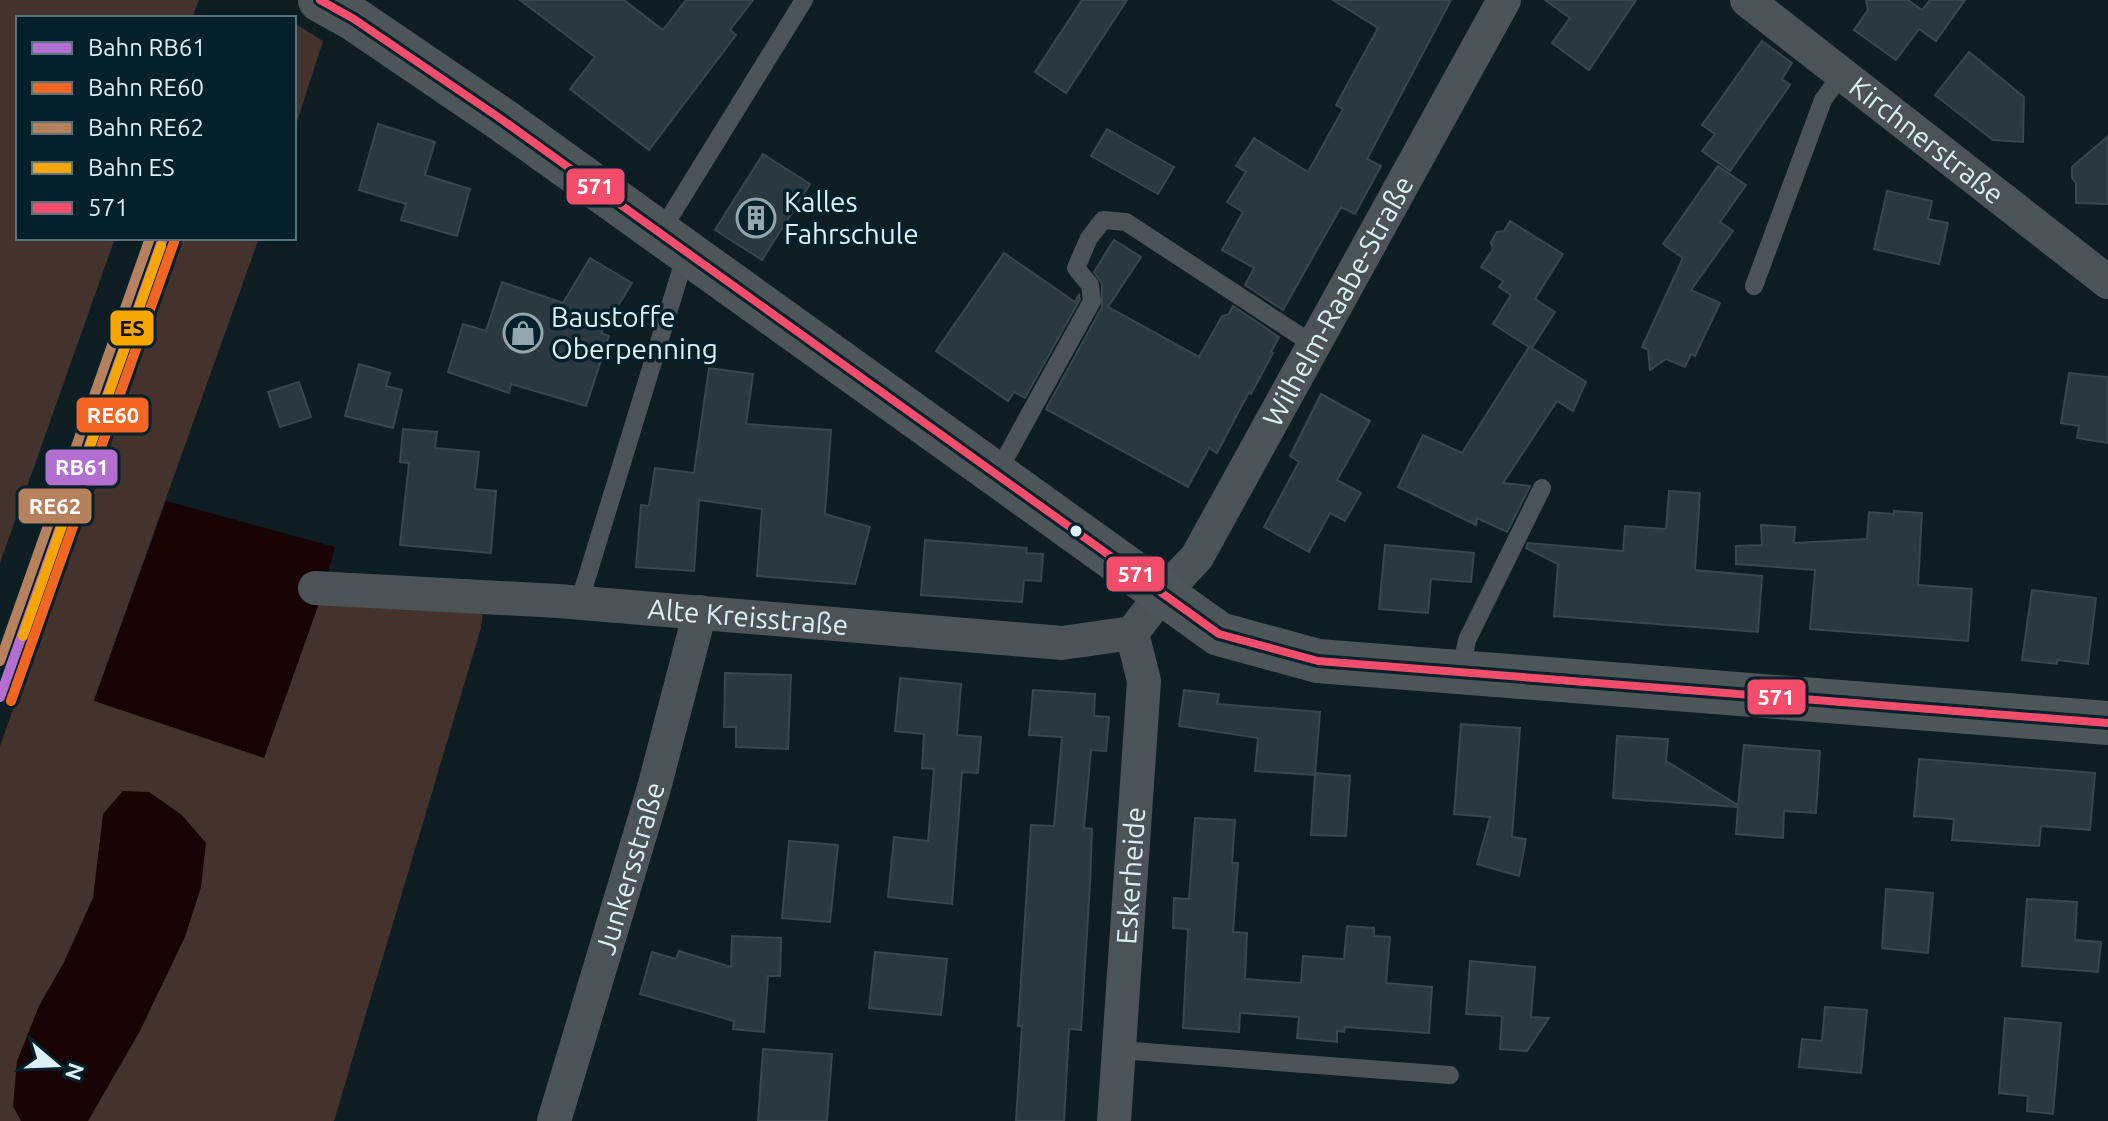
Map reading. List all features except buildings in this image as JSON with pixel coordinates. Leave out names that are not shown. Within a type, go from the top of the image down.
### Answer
[{"type":"main road","points":[[346,6],[1219,634],[1318,661],[2108,723]]},
{"type":"street","name":"Wilhelm-Raabe-Straße","points":[[1162,594],[1197,557],[1504,0]]},
{"type":"street","name":"Kirchnerstraße","points":[[1747,0],[2108,282]]},
{"type":"street","name":"Alte Kreisstraße","points":[[315,588],[579,603],[1062,643],[1132,633]]},
{"type":"street","points":[[1132,633],[1162,594]]},
{"type":"street","name":"Junkersstraße","points":[[554,1121],[641,832],[700,612]]},
{"type":"street","name":"Eskerheide","points":[[1114,1121],[1144,681],[1132,633]]},
{"type":"lane","points":[[579,603],[673,243],[804,0]]},
{"type":"lane","points":[[1754,286],[1823,100],[1841,75]]},
{"type":"lane","points":[[996,475],[1092,301],[1090,285],[1076,268],[1089,238],[1103,220],[1126,222],[1314,345]]},
{"type":"lane","points":[[1461,672],[1467,640],[1542,488]]},
{"type":"lane","points":[[1119,1050],[1450,1075]]},
{"type":"shaded area","points":[[0,0],[199,0],[193,16],[16,16],[16,240],[114,240],[0,563]]},
{"type":"shaded area","points":[[296,24],[323,41],[296,125]]},
{"type":"shaded area","points":[[179,240],[258,240],[94,700],[322,595],[484,601],[481,628],[334,1121],[0,1121],[0,746]]},
{"type":"shaded area","points":[[166,501],[335,547],[322,595],[264,758],[94,701]]},
{"type":"shaded area","points":[[123,791],[149,792],[182,815],[206,843],[201,887],[185,937],[140,1031],[88,1121],[21,1121],[13,1106],[17,1061],[39,1006],[64,962],[93,898],[103,814]]},
{"type":"rail line","name":"RE62","points":[[0,661],[149,240]]},
{"type":"rail line","name":"RB61","points":[[0,697],[162,240]]},
{"type":"rail line","name":"RE60","points":[[11,701],[174,242]]},
{"type":"rail line","name":"ES","points":[[23,636],[161,246]]},
{"type":"transit line","name":"571","points":[[320,0],[354,19],[501,119],[1219,634],[1318,661],[2108,723]]},
{"type":"place","name":"Kalles Fahrschule","points":[[756,218]]},
{"type":"place","name":"Baustoffe Oberpenning","points":[[523,333]]}]
